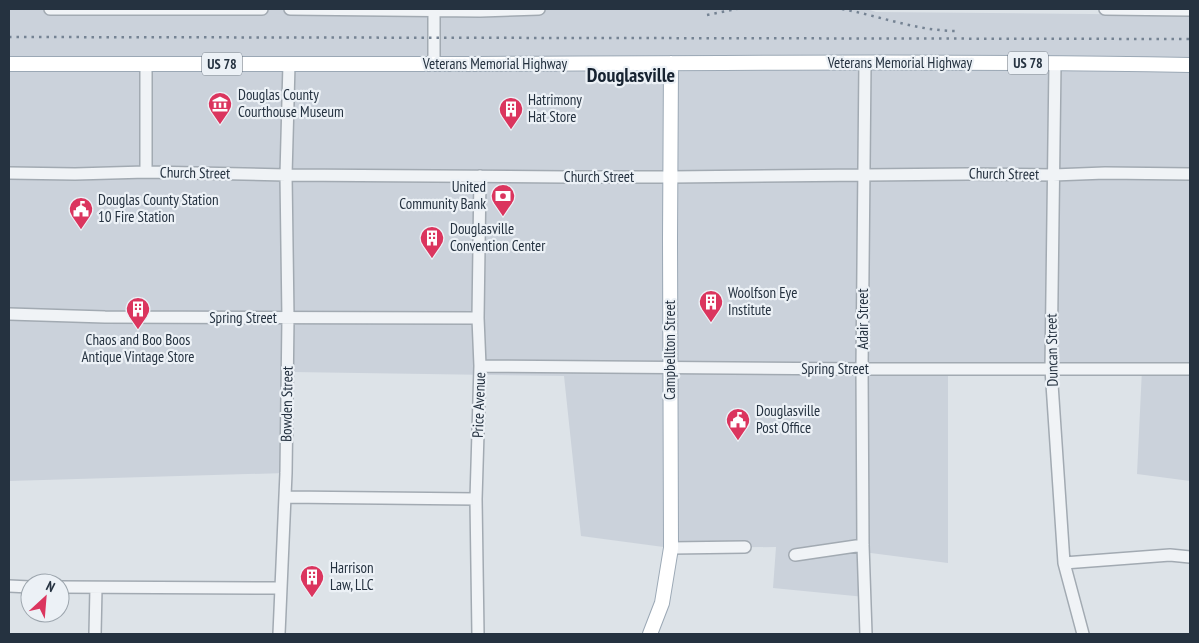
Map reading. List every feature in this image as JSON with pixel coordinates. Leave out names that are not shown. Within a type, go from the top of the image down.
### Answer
[{"type":"main road","name":"Veterans Memorial Highway","points":[[9,64],[671,62],[1190,65]]},
{"type":"main road","name":"Campbellton Street","points":[[650,634],[662,603],[671,548],[671,62]]},
{"type":"street","points":[[50,9],[262,9]]},
{"type":"street","points":[[290,9],[539,9]]},
{"type":"street","points":[[1105,9],[1190,10]]},
{"type":"street","points":[[434,10],[434,64]]},
{"type":"street","name":"Adair Street","points":[[865,63],[862,545],[866,634]]},
{"type":"street","name":"Duncan Street","points":[[1055,63],[1051,369],[1064,563],[1083,634]]},
{"type":"street","points":[[146,64],[146,172]]},
{"type":"street","name":"Bowden Street","points":[[279,634],[285,497],[288,318],[286,174],[289,64]]},
{"type":"street","name":"Church Street","points":[[9,173],[146,172],[670,177],[864,174],[1190,174]]},
{"type":"street","name":"Price Avenue","points":[[478,634],[476,499],[480,366],[478,318],[480,176]]},
{"type":"street","name":"Spring Street","points":[[9,314],[74,317],[478,318]]},
{"type":"street","name":"Spring Street","points":[[480,366],[1190,369]]},
{"type":"street","points":[[285,497],[476,499]]},
{"type":"street","points":[[795,555],[862,545]]},
{"type":"street","points":[[671,548],[745,547]]},
{"type":"street","points":[[1064,563],[1170,555],[1190,557]]},
{"type":"street","points":[[70,587],[281,588]]},
{"type":"street","points":[[96,588],[96,634]]},
{"type":"shaded area","points":[[9,9],[867,9],[876,12],[1190,15],[1190,481],[1137,474],[1142,369],[948,369],[948,563],[863,552],[865,597],[773,588],[776,547],[671,548],[581,536],[564,376],[292,372],[286,473],[9,481]]},
{"type":"railway","points":[[707,15],[737,9]]},
{"type":"railway","points":[[842,9],[928,29],[957,31]]},
{"type":"railway","points":[[9,37],[1190,39]]},
{"type":"place","name":"Douglas County Courthouse Museum","points":[[220,125]]},
{"type":"place","name":"Hatrimony Hat Store","points":[[511,130]]},
{"type":"place","name":"United Community Bank","points":[[503,217]]},
{"type":"place","name":"Douglas County Station 10 Fire Station","points":[[81,230]]},
{"type":"place","name":"Douglasville Convention Center","points":[[432,259]]},
{"type":"place","name":"Woolfson Eye Institute","points":[[711,323]]},
{"type":"place","name":"Chaos and Boo Boos Antique Vintage Store","points":[[138,330]]},
{"type":"place","name":"Douglasville Post Office","points":[[738,441]]},
{"type":"place","name":"Harrison Law, LLC","points":[[312,598]]},
{"type":"district","name":"Douglasville","points":[[631,75]]}]
